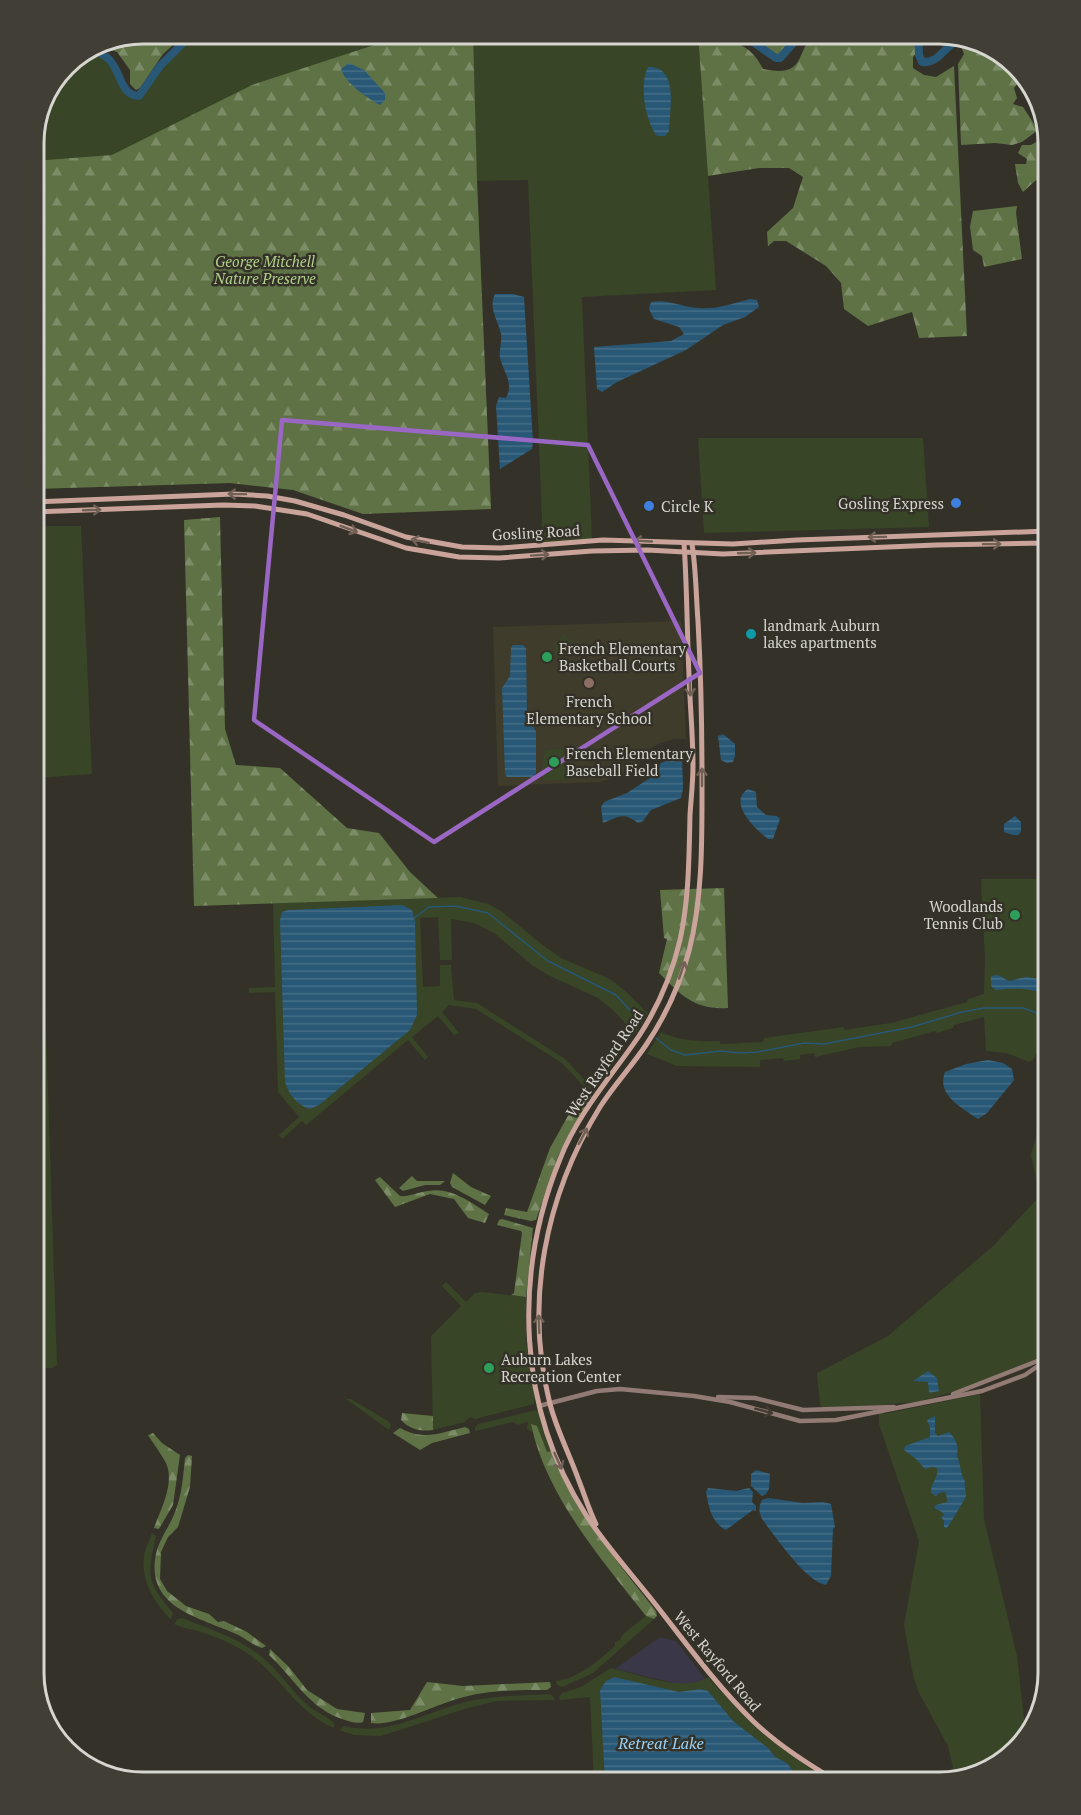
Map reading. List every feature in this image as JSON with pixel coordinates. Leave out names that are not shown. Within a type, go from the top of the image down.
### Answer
[{"type":"main road","name":"Gosling Road","points":[[44,502],[252,495],[296,501],[406,537],[448,546],[501,548],[603,540],[749,544],[797,540],[1038,531]]},
{"type":"main road","name":"Gosling Road","points":[[44,512],[223,505],[255,506],[307,514],[395,545],[448,557],[499,558],[608,551],[694,554],[1038,543]]},
{"type":"main road","name":"West Rayford Road","points":[[684,543],[693,767],[689,865],[680,939],[666,985],[648,1021],[592,1099],[575,1127],[545,1199],[532,1254],[528,1307],[530,1353],[539,1406],[556,1458],[587,1516],[704,1666],[753,1721],[799,1759],[821,1772]]},
{"type":"main road","name":"West Rayford Road","points":[[601,1534],[567,1455],[550,1403],[541,1353],[538,1307],[543,1256],[556,1200],[570,1161],[601,1105],[650,1038],[674,993],[691,940],[695,920],[699,866],[702,727],[692,544]]},
{"type":"main road","points":[[689,865],[699,866]]},
{"type":"street","points":[[539,1406],[597,1391],[620,1389],[707,1398],[811,1422],[842,1419],[941,1399],[1038,1362]]},
{"type":"street","points":[[707,1398],[749,1397],[809,1410],[908,1406]]},
{"type":"highlighted area","points":[[282,420],[588,445],[700,673],[434,842],[254,720]]},
{"type":"shaded area","name":"French Elementary School","points":[[681,621],[686,739],[674,739],[660,743],[648,750],[636,769],[601,782],[498,786],[493,627]]},
{"type":"shaded area","points":[[660,1637],[676,1641],[705,1679],[683,1685],[615,1669]]},
{"type":"green space","points":[[174,44],[163,54],[140,88],[136,90],[130,84],[130,70],[117,52],[110,50],[124,45]]},
{"type":"green space","name":"George Mitchell Nature Preserve","points":[[182,44],[699,44],[716,290],[582,297],[592,540],[543,543],[528,180],[477,181],[491,509],[230,483],[44,489],[44,136],[47,117],[64,82],[77,68],[93,57],[101,54],[108,59],[125,89],[139,96],[160,66]]},
{"type":"green space","name":"George Mitchell Nature Preserve","points":[[377,44],[473,44],[491,509],[363,514],[293,490],[230,483],[44,489],[44,160],[112,155],[252,85]]},
{"type":"green space","points":[[699,44],[740,45],[753,54],[763,69],[777,71],[793,67],[807,44],[922,44],[913,57],[913,68],[924,75],[936,77],[954,66],[967,336],[919,338],[912,312],[868,326],[844,309],[841,283],[826,266],[786,241],[774,241],[768,246],[767,232],[793,208],[803,177],[789,168],[759,168],[708,176]]},
{"type":"green space","points":[[761,44],[788,44],[780,55],[771,56]]},
{"type":"green space","points":[[961,46],[993,60],[1013,77],[1018,84],[1014,88],[1017,98],[1013,104],[1023,107],[1037,131],[1022,142],[1012,145],[995,143],[961,145],[958,64],[964,54]]},
{"type":"green space","points":[[1038,141],[1038,180],[1023,192],[1018,183],[1015,164],[1026,164],[1027,159],[1018,153],[1022,145],[1031,145]]},
{"type":"green space","points":[[1017,206],[1022,259],[984,267],[982,256],[973,250],[970,227],[973,211]]},
{"type":"green space","points":[[698,438],[923,438],[929,527],[704,533]]},
{"type":"green space","points":[[220,517],[225,729],[236,765],[280,768],[347,828],[379,833],[410,872],[438,898],[194,906],[184,520]]},
{"type":"green space","points":[[44,526],[81,526],[92,774],[44,777]]},
{"type":"green space","points":[[564,634],[574,645],[560,659],[555,653],[554,644]]},
{"type":"green space","name":"French Elementary Baseball Field","points":[[562,748],[570,779],[543,781],[543,759],[546,750]]},
{"type":"green space","points":[[981,879],[1038,879],[1038,1051],[1033,1060],[1029,1062],[1007,1053],[986,1051],[984,1017],[954,1025],[953,1028],[937,1033],[935,1031],[892,1043],[891,1046],[859,1047],[815,1057],[814,1053],[800,1055],[800,1059],[784,1061],[783,1058],[760,1060],[760,1067],[677,1066],[647,1054],[661,1032],[690,1040],[720,1041],[720,1044],[763,1042],[764,1038],[891,1023],[967,1002],[968,999],[984,994],[985,960]]},
{"type":"green space","points":[[724,888],[728,1008],[716,1008],[689,1000],[659,973],[667,939],[664,938],[660,890]]},
{"type":"green space","points":[[460,897],[488,904],[501,911],[561,958],[610,979],[648,1013],[635,1034],[614,1011],[598,998],[550,976],[532,965],[494,933],[474,923],[451,919],[452,960],[440,960],[438,917],[420,918],[423,987],[440,986],[440,965],[451,965],[454,1000],[477,1003],[565,1059],[595,1091],[592,1095],[562,1063],[476,1009],[449,1005],[442,1012],[459,1033],[454,1035],[438,1016],[412,1037],[428,1057],[425,1060],[408,1040],[306,1125],[302,1121],[282,1139],[279,1135],[299,1117],[278,1092],[275,992],[249,993],[249,988],[275,987],[273,903]]},
{"type":"green space","points":[[44,971],[57,1365],[44,1368]]},
{"type":"green space","points":[[584,1087],[592,1095],[558,1156],[536,1220],[504,1215],[506,1208],[527,1212],[550,1148]]},
{"type":"green space","points":[[1038,1130],[1038,1187],[1031,1155]]},
{"type":"green space","points":[[453,1173],[471,1187],[491,1196],[485,1205],[452,1187],[450,1183]]},
{"type":"green space","points":[[412,1176],[417,1181],[445,1181],[440,1185],[425,1185],[403,1191],[399,1188]]},
{"type":"green space","points":[[380,1177],[400,1196],[436,1190],[445,1191],[460,1196],[489,1214],[485,1223],[468,1218],[454,1199],[430,1194],[395,1207],[375,1180]]},
{"type":"green space","points":[[1038,1198],[1038,1358],[953,1392],[920,1401],[882,1405],[884,1414],[980,1394],[984,1519],[1017,1656],[1024,1721],[1004,1747],[993,1755],[953,1771],[948,1746],[919,1693],[913,1675],[904,1625],[919,1541],[879,1424],[879,1405],[823,1408],[820,1405],[817,1373],[888,1336],[993,1246]]},
{"type":"green space","points":[[502,1219],[533,1228],[526,1297],[511,1295],[514,1293],[522,1233],[497,1225]]},
{"type":"green space","points":[[446,1282],[466,1302],[475,1293],[482,1292],[526,1297],[526,1341],[534,1404],[475,1419],[471,1417],[465,1422],[433,1430],[431,1336],[461,1306],[442,1286]]},
{"type":"green space","points":[[346,1399],[351,1399],[388,1421],[391,1425],[389,1430]]},
{"type":"green space","points":[[536,1410],[539,1412],[551,1451],[547,1453],[532,1424],[533,1432],[527,1429],[528,1422],[518,1425],[513,1422],[475,1431],[478,1424]]},
{"type":"green space","points":[[402,1413],[433,1416],[433,1430],[424,1431],[411,1428],[401,1420]]},
{"type":"green space","points":[[531,1424],[537,1426],[547,1452],[551,1451],[573,1495],[598,1535],[656,1611],[657,1616],[654,1619],[646,1616],[594,1550],[562,1502],[538,1451]]},
{"type":"green space","points":[[465,1427],[470,1433],[432,1443],[420,1450],[393,1433],[400,1428],[417,1434],[432,1435]]},
{"type":"green space","points":[[153,1433],[162,1443],[180,1455],[173,1505],[159,1529],[154,1528],[166,1496],[169,1479],[166,1463],[148,1435]]},
{"type":"green space","points":[[188,1455],[192,1456],[190,1487],[178,1527],[168,1537],[161,1552],[160,1579],[167,1591],[186,1606],[209,1614],[218,1622],[224,1621],[247,1632],[266,1646],[262,1648],[177,1607],[166,1598],[158,1586],[155,1572],[156,1554],[177,1506],[185,1458]]},
{"type":"green space","points":[[152,1533],[156,1536],[151,1561],[151,1578],[158,1593],[173,1613],[171,1620],[150,1591],[145,1574],[145,1550]]},
{"type":"green space","points":[[646,1616],[654,1619],[593,1673],[562,1687],[557,1685],[556,1681],[580,1673],[595,1663],[615,1646],[615,1642],[620,1640],[623,1634]]},
{"type":"green space","points":[[182,1618],[226,1635],[259,1655],[273,1667],[304,1702],[334,1723],[334,1728],[309,1713],[259,1662],[247,1653],[219,1638],[174,1624]]},
{"type":"green space","points":[[270,1649],[289,1667],[307,1690],[337,1709],[365,1713],[363,1722],[347,1721],[322,1709],[269,1655]]},
{"type":"green space","points":[[611,1668],[674,1683],[687,1683],[708,1677],[766,1734],[816,1772],[594,1772],[590,1697],[560,1700],[559,1697],[562,1693],[581,1687]]},
{"type":"green space","points":[[427,1682],[463,1686],[550,1682],[551,1687],[547,1690],[505,1691],[474,1695],[392,1721],[371,1723],[371,1713],[410,1710]]},
{"type":"green space","points":[[549,1694],[555,1700],[496,1701],[381,1736],[354,1735],[339,1730],[344,1726],[377,1728],[393,1726],[454,1705],[480,1699]]},
{"type":"water","points":[[349,63],[364,70],[385,93],[385,100],[380,105],[351,85],[341,69]]},
{"type":"water","points":[[648,67],[664,73],[669,81],[671,101],[669,131],[665,136],[657,136],[649,121],[644,93],[645,74]]},
{"type":"water","points":[[495,294],[513,294],[524,297],[533,442],[532,449],[500,469],[496,406],[499,397],[506,398],[509,388],[508,378],[500,358],[501,334],[494,314]]},
{"type":"water","points":[[750,299],[757,300],[759,307],[745,317],[723,325],[686,350],[617,382],[602,392],[597,389],[594,347],[671,341],[684,334],[679,327],[654,319],[649,309],[651,302],[711,308]]},
{"type":"water","points":[[513,645],[523,645],[526,648],[527,714],[536,732],[536,773],[533,777],[507,777],[505,774],[502,688],[510,676]]},
{"type":"water","points":[[723,734],[735,744],[733,762],[727,763],[721,760],[718,736]]},
{"type":"water","points":[[675,756],[682,757],[681,798],[651,810],[643,821],[638,823],[624,816],[603,823],[601,807],[604,802],[627,793],[650,778],[661,763]]},
{"type":"water","points":[[748,789],[756,792],[757,807],[766,815],[777,816],[780,819],[773,839],[768,839],[763,835],[745,815],[740,801],[742,794]]},
{"type":"water","points":[[1015,816],[1021,822],[1019,835],[1004,832],[1004,824]]},
{"type":"water","points":[[402,905],[412,910],[415,922],[417,1015],[410,1030],[319,1105],[310,1109],[305,1107],[294,1098],[285,1082],[280,920],[282,912]]},
{"type":"water","points":[[998,975],[1009,981],[1026,977],[1038,979],[1038,992],[1022,989],[996,990],[991,986],[991,976]]},
{"type":"water","points":[[988,1060],[1003,1063],[1012,1069],[1014,1080],[987,1113],[978,1119],[952,1100],[944,1088],[943,1080],[945,1072],[966,1064]]},
{"type":"water","points":[[928,1371],[937,1378],[939,1391],[929,1393],[928,1382],[913,1381]]},
{"type":"water","points":[[935,1416],[935,1433],[938,1436],[949,1432],[955,1440],[958,1449],[957,1456],[965,1481],[966,1496],[947,1528],[944,1527],[941,1517],[944,1515],[934,1508],[936,1505],[947,1502],[946,1492],[936,1496],[931,1493],[937,1468],[925,1469],[904,1450],[905,1446],[930,1437],[927,1420]]},
{"type":"water","points":[[756,1470],[770,1474],[769,1489],[762,1496],[751,1486],[751,1474]]},
{"type":"water","points":[[708,1488],[736,1491],[749,1488],[753,1492],[752,1502],[756,1506],[756,1511],[753,1510],[726,1530],[717,1523],[712,1514],[706,1492]]},
{"type":"water","points":[[768,1498],[831,1504],[835,1527],[833,1529],[831,1576],[826,1585],[809,1576],[800,1567],[762,1519],[760,1505],[762,1500]]},
{"type":"water","name":"Retreat Lake","points":[[614,1677],[679,1692],[700,1689],[708,1691],[733,1721],[795,1772],[604,1772],[600,1690],[606,1681]]},
{"type":"waterway","points":[[101,54],[114,66],[125,89],[139,96],[160,66],[182,44]]},
{"type":"waterway","points":[[756,44],[776,58],[780,58],[792,44]]},
{"type":"waterway","points":[[918,44],[922,62],[934,60],[951,44]]},
{"type":"waterway","points":[[414,918],[429,907],[455,906],[488,913],[548,961],[616,995],[641,1022]]},
{"type":"waterway","points":[[656,1038],[671,1050],[685,1055],[721,1051],[758,1052],[804,1043],[824,1044],[912,1027],[984,1008],[1023,1008],[1038,1013]]},
{"type":"place","name":"Gosling Express","points":[[956,503]]},
{"type":"place","name":"Circle K","points":[[649,506]]},
{"type":"place","name":"landmark Auburn lakes apartments","points":[[751,634]]},
{"type":"place","name":"French Elementary Basketball Courts","points":[[547,657]]},
{"type":"place","name":"French Elementary School","points":[[589,683]]},
{"type":"place","name":"French Elementary Baseball Field","points":[[554,762]]},
{"type":"place","name":"Woodlands Tennis Club","points":[[1015,915]]},
{"type":"place","name":"Auburn Lakes Recreation Center","points":[[489,1368]]}]
